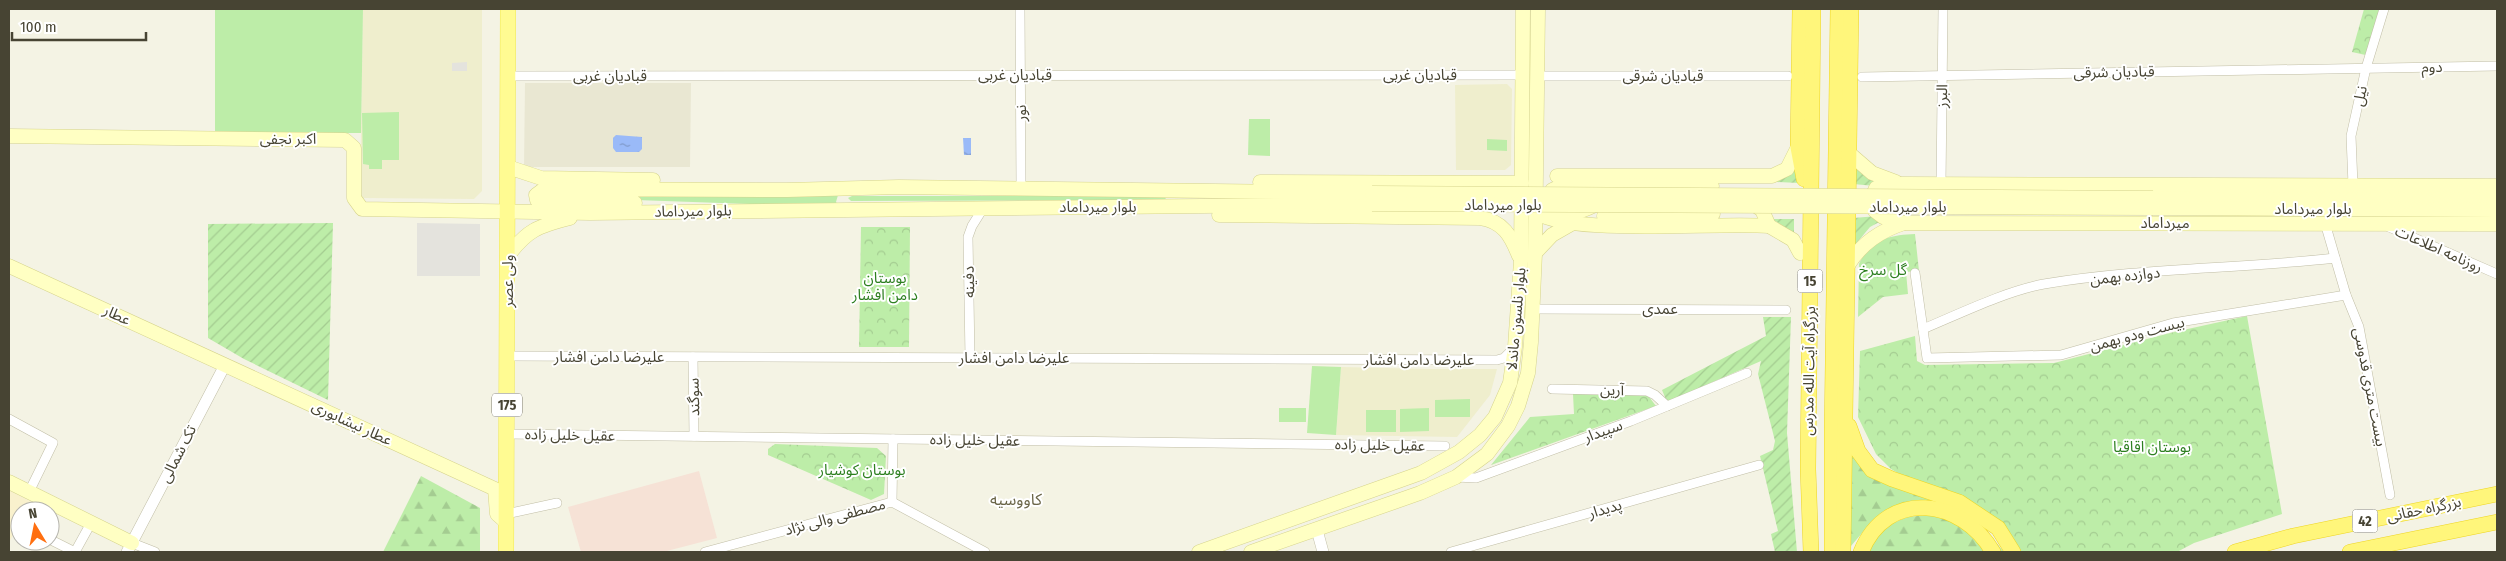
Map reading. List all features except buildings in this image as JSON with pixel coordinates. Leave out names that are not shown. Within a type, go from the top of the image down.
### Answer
[{"type":"highway","points":[[1800,9],[1798,147],[1805,183],[1800,253],[1800,501],[1811,550]]},
{"type":"highway","name":"بزرگراه آیت الله مدرس","points":[[1811,550],[1808,459],[1813,9]]},
{"type":"highway","name":"بزرگراه آیت الله مدرس","points":[[1832,552],[1838,9]]},
{"type":"highway","points":[[1843,552],[1851,9]]},
{"type":"highway","points":[[1846,394],[1849,426],[1854,441],[1862,458],[1872,470],[1966,506],[1998,528],[2013,552]]},
{"type":"highway","name":"بزرگراه حقانی","points":[[2235,552],[2293,536],[2497,494]]},
{"type":"highway","points":[[1861,552],[1872,531],[1882,521],[1892,514],[1918,507],[1942,510],[1966,523],[1978,532],[1993,552]]},
{"type":"highway","name":"42","points":[[2350,552],[2369,550],[2492,523]]},
{"type":"main road","name":"ولی عصر","points":[[506,552],[508,9]]},
{"type":"main road","name":"بلوار نلسون ماندلا","points":[[1199,552],[1421,473],[1459,452],[1480,435],[1499,409],[1510,383],[1515,347],[1521,261],[1523,9]]},
{"type":"main road","name":"بلوار نلسون ماندلا","points":[[1252,552],[1420,493],[1456,477],[1487,454],[1508,426],[1518,406],[1528,373],[1533,308],[1536,253],[1538,9]]},
{"type":"main road","name":"اکبر نجفی","points":[[9,136],[343,140],[350,143],[354,148],[354,198],[362,209],[508,215]]},
{"type":"main road","points":[[1557,176],[1772,176],[1787,168],[1798,147]]},
{"type":"main road","points":[[1537,153],[1557,176],[1569,185]]},
{"type":"main road","points":[[1850,154],[1872,173],[1904,184]]},
{"type":"main road","points":[[508,167],[541,178],[665,180],[692,190]]},
{"type":"main road","points":[[1116,190],[1151,182],[1522,182]]},
{"type":"main road","points":[[1460,217],[1470,211],[1476,200],[1472,189],[1462,182]]},
{"type":"main road","points":[[1904,223],[1878,215],[1872,202],[1874,192],[1879,186],[1904,184],[2033,184],[2497,186]]},
{"type":"main road","points":[[1993,222],[2004,212],[2006,204],[2004,189],[1996,184]]},
{"type":"main road","points":[[2033,184],[2026,190],[2024,204],[2030,214],[2044,222]]},
{"type":"main road","points":[[1769,226],[1762,210],[1750,202],[1606,200],[1580,212],[1566,214],[1555,208],[1550,197],[1552,190],[1557,186],[1569,185],[1856,187],[1922,202]]},
{"type":"main road","points":[[861,188],[843,193],[842,202],[846,205],[878,209]]},
{"type":"main road","name":"بلوار میرداماد","points":[[672,211],[638,203],[542,202],[537,200],[536,195],[541,190],[557,189],[1021,188],[1372,198],[2153,203],[2497,210]]},
{"type":"main road","name":"بلوار میرداماد","points":[[508,215],[672,211],[982,210],[1152,207],[1372,198]]},
{"type":"main road","name":"بلوار میرداماد","points":[[2153,203],[2493,198]]},
{"type":"main road","points":[[1521,200],[1536,220]]},
{"type":"main road","points":[[1536,253],[1552,235],[1574,223],[1601,216],[1855,214],[1922,202]]},
{"type":"main road","points":[[1152,207],[1190,215],[1460,217],[1488,219],[1501,226],[1508,234],[1521,261]]},
{"type":"main road","points":[[508,257],[520,240],[535,229],[590,213]]},
{"type":"main road","points":[[1521,225],[1529,220],[1552,220],[1598,226],[1769,226],[1793,240],[1800,253]]},
{"type":"main road","name":"میرداماد","points":[[1848,265],[1856,252],[1869,239],[1904,223],[2497,224]]},
{"type":"main road","name":"عطار","points":[[9,266],[225,365]]},
{"type":"main road","name":"عطار نیشابوری","points":[[225,365],[495,489],[497,514],[506,518]]},
{"type":"main road","points":[[9,482],[91,523],[134,549]]},
{"type":"street","name":"نور","points":[[1020,9],[1021,188]]},
{"type":"street","name":"البرز","points":[[1942,184],[1943,9]]},
{"type":"street","name":"نیل","points":[[2353,185],[2351,136],[2366,68],[2384,9]]},
{"type":"street","name":"دوم","points":[[2366,68],[2497,66]]},
{"type":"street","name":"قبادیان شرقی","points":[[1862,77],[2366,68]]},
{"type":"street","name":"قبادیان غربی","points":[[508,76],[1523,75]]},
{"type":"street","name":"قبادیان شرقی","points":[[1537,76],[1788,76]]},
{"type":"street","name":"دفینه","points":[[970,358],[968,237],[972,226],[982,210]]},
{"type":"street","name":"بیست متری قدوسی","points":[[2325,223],[2346,295],[2359,327],[2390,495]]},
{"type":"street","name":"روزنامه اطلاعات","points":[[2381,224],[2497,274]]},
{"type":"street","name":"دوازده بهمن","points":[[1923,329],[2042,284],[2142,273],[2269,266],[2335,258]]},
{"type":"street","points":[[1914,272],[1923,329]]},
{"type":"street","name":"بیست ودو بهمن","points":[[1923,329],[1927,358],[2061,355],[2173,323],[2346,295]]},
{"type":"street","name":"عمدی","points":[[1533,308],[1786,310]]},
{"type":"street","name":"علیرضا دامن افشار","points":[[507,356],[1497,360],[1504,358],[1515,347]]},
{"type":"street","name":"سوگند","points":[[693,357],[694,436]]},
{"type":"street","name":"تک شمالی","points":[[134,549],[225,365]]},
{"type":"street","name":"سپیدار","points":[[1456,477],[1476,478],[1667,406],[1747,372]]},
{"type":"street","name":"آرین","points":[[1552,389],[1647,391],[1655,395],[1667,406]]},
{"type":"street","points":[[9,419],[53,443],[29,492]]},
{"type":"street","name":"عقیل خلیل زاده","points":[[506,434],[1445,446]]},
{"type":"street","points":[[892,502],[893,439]]},
{"type":"street","name":"پدیدار","points":[[1451,552],[1760,465]]},
{"type":"street","name":"مصطفی والی نژاد","points":[[705,552],[892,502],[985,552]]},
{"type":"street","points":[[506,518],[556,503]]},
{"type":"street","points":[[60,544],[75,552],[91,523]]},
{"type":"street","points":[[1316,530],[1323,552]]},
{"type":"street","points":[[134,549],[155,552]]},
{"type":"shaded area","points":[[363,9],[482,9],[482,191],[474,199],[363,198],[360,195]]},
{"type":"shaded area","points":[[467,62],[467,71],[452,71],[452,63]]},
{"type":"shaded area","points":[[525,83],[691,83],[690,167],[524,167]]},
{"type":"shaded area","points":[[1507,84],[1512,89],[1511,165],[1505,170],[1456,170],[1455,85]]},
{"type":"shaded area","points":[[417,223],[480,224],[480,276],[417,276]]},
{"type":"shaded area","points":[[1341,367],[1497,369],[1490,395],[1457,437],[1336,435]]},
{"type":"shaded area","points":[[699,471],[717,538],[663,552],[581,552],[568,507]]},
{"type":"shaded area","points":[[9,490],[30,501],[10,501],[9,542]]},
{"type":"green space","points":[[215,9],[363,9],[361,133],[215,133]]},
{"type":"green space","points":[[2364,9],[2384,9],[2370,56],[2352,52]]},
{"type":"green space","points":[[399,112],[399,160],[382,160],[382,169],[369,169],[369,165],[363,164],[362,113]]},
{"type":"green space","points":[[1249,119],[1270,119],[1270,156],[1248,155]]},
{"type":"green space","points":[[1487,139],[1507,140],[1507,151],[1487,150]]},
{"type":"green space","points":[[1853,162],[1878,183],[1875,186],[1853,184]]},
{"type":"green space","points":[[1796,168],[1799,183],[1777,182],[1777,177]]},
{"type":"green space","points":[[542,194],[838,195],[836,202],[839,207],[579,198]]},
{"type":"green space","points":[[852,196],[1165,196],[1166,200],[851,201],[848,198]]},
{"type":"green space","points":[[1878,216],[1881,221],[1870,227],[1854,246],[1853,218]]},
{"type":"green space","points":[[1772,219],[1794,219],[1794,233]]},
{"type":"green space","points":[[333,223],[328,400],[244,359],[208,338],[208,224]]},
{"type":"green space","name":"بوستان دامن افشار","points":[[861,227],[910,227],[909,347],[859,347]]},
{"type":"green space","name":"گل سرخ","points":[[1915,234],[1919,271],[1906,272],[1908,294],[1883,297],[1858,317],[1859,264],[1864,256],[1869,249],[1882,240],[1889,237]]},
{"type":"green space","name":"بوستان اقاقیا","points":[[2247,316],[2282,514],[2194,543],[2177,552],[2019,552],[2012,541],[1891,469],[1876,454],[1858,417],[1860,351],[1915,336],[1917,361],[1925,365],[2054,363],[2174,332]]},
{"type":"green space","points":[[1763,317],[1791,317],[1787,433],[1797,552],[1775,552],[1771,534],[1778,531],[1760,456],[1773,450],[1775,441],[1758,374],[1761,361],[1667,402],[1662,390],[1766,336]]},
{"type":"green space","points":[[1312,366],[1341,367],[1336,435],[1307,433]]},
{"type":"green space","points":[[1573,394],[1647,394],[1656,406],[1491,465],[1530,417],[1574,414]]},
{"type":"green space","points":[[1470,399],[1470,417],[1435,417],[1435,400]]},
{"type":"green space","points":[[1279,408],[1306,408],[1306,422],[1279,422]]},
{"type":"green space","points":[[1429,408],[1429,431],[1400,432],[1400,409]]},
{"type":"green space","points":[[1366,410],[1396,410],[1396,432],[1366,432]]},
{"type":"green space","name":"بوستان کوشیار","points":[[775,444],[877,448],[886,456],[884,494],[871,500],[768,455],[768,449]]},
{"type":"green space","points":[[1851,450],[1980,524],[2004,552],[1998,552],[1953,511],[1879,517],[1868,526],[1851,546]]},
{"type":"green space","points":[[421,476],[480,508],[480,552],[383,552]]},
{"type":"green space","points":[[1938,514],[1968,531],[1987,552],[1864,552],[1882,528],[1907,517]]},
{"type":"water","points":[[616,135],[642,137],[642,149],[639,152],[616,152],[613,148],[613,138]]},
{"type":"water","points":[[963,138],[971,138],[971,155],[964,155]]},
{"type":"district","name":"کاووسیه","points":[[1016,499]]}]
